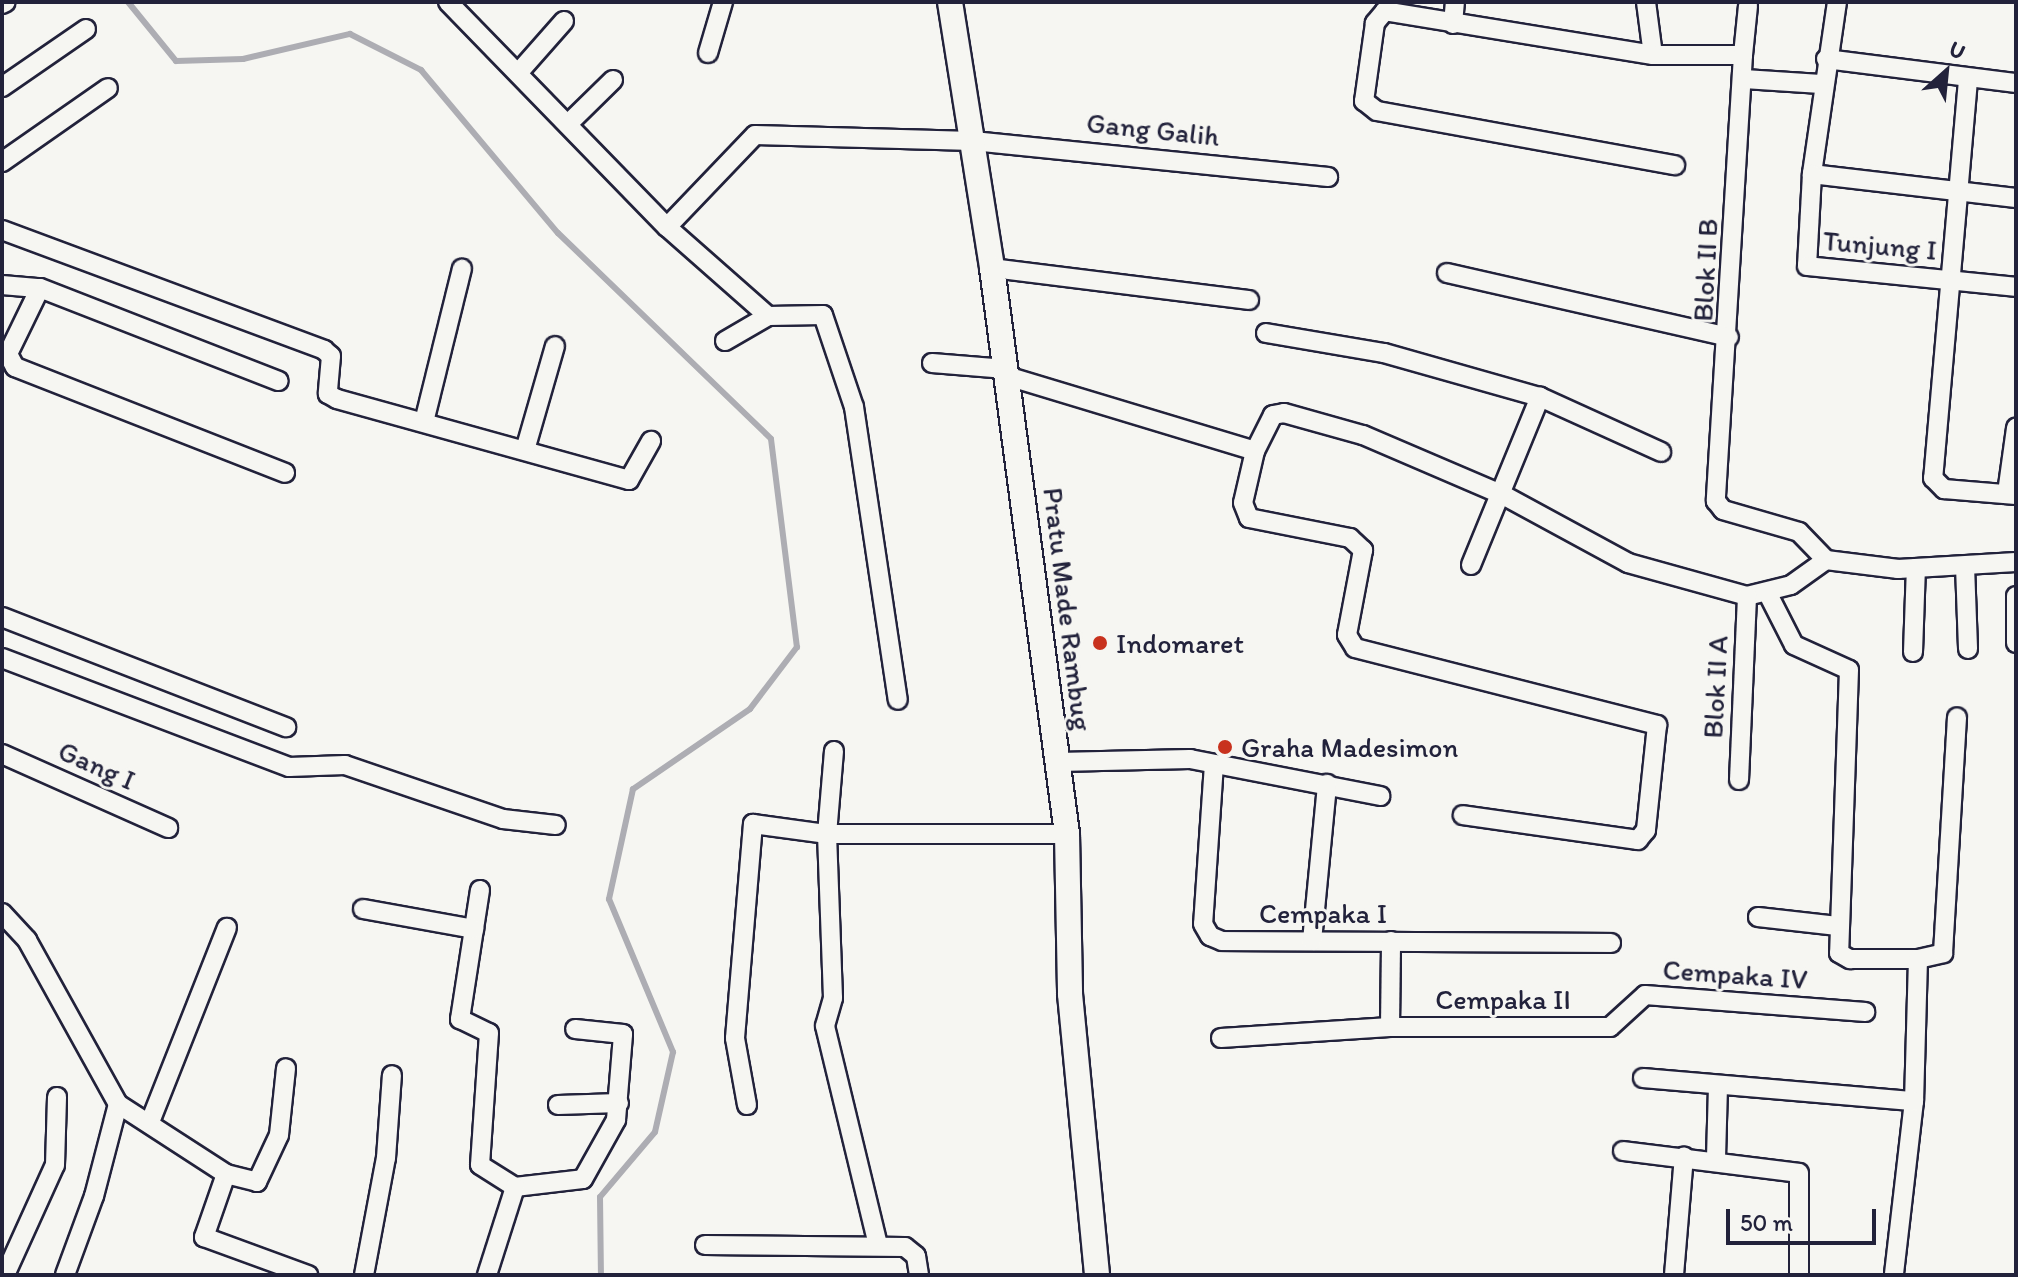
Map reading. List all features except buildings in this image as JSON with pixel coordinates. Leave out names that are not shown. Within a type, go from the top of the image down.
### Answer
[{"type":"street","points":[[448,2],[667,227],[768,316]]},
{"type":"street","points":[[708,53],[723,2]]},
{"type":"street","name":"Pratu Made Rambug","points":[[950,2],[992,268],[1067,834],[1070,994],[1097,1275]]},
{"type":"street","points":[[1453,24],[1455,2]]},
{"type":"street","points":[[1646,2],[1653,55]]},
{"type":"street","points":[[1837,2],[1821,84],[1812,174],[2016,198]]},
{"type":"street","name":"Blok II B","points":[[1748,6],[1716,501],[1723,510],[1799,532],[1826,560]]},
{"type":"street","points":[[1675,165],[1367,106],[1377,18],[1390,11],[1453,24],[1653,55],[1743,55]]},
{"type":"street","points":[[519,72],[564,21]]},
{"type":"street","points":[[2,87],[86,29]]},
{"type":"street","points":[[1826,59],[1968,80],[2016,83]]},
{"type":"street","points":[[1744,79],[1821,84]]},
{"type":"street","points":[[568,124],[613,80]]},
{"type":"street","points":[[1968,80],[1933,483],[2012,494],[2015,440]]},
{"type":"street","points":[[2,162],[108,88]]},
{"type":"street","name":"Gang Galih","points":[[667,227],[755,135],[973,141],[1328,177]]},
{"type":"street","name":"Tunjung I","points":[[1812,174],[1806,263],[2016,287]]},
{"type":"street","points":[[2,230],[324,350],[331,356],[328,394],[629,480],[651,441]]},
{"type":"street","points":[[992,268],[1249,300]]},
{"type":"street","points":[[424,422],[462,269]]},
{"type":"street","points":[[1447,273],[1729,337]]},
{"type":"street","points":[[2,285],[40,288],[279,381]]},
{"type":"street","points":[[40,288],[8,354],[15,367],[285,473]]},
{"type":"street","points":[[725,341],[768,316],[819,311],[843,359],[898,700]]},
{"type":"street","points":[[1266,333],[1384,353],[1540,397],[1661,452]]},
{"type":"street","points":[[525,450],[555,346]]},
{"type":"street","points":[[932,363],[1006,372],[1255,451]]},
{"type":"street","points":[[1471,565],[1503,495],[1540,397]]},
{"type":"street","points":[[1463,815],[1638,840],[1646,830],[1657,725],[1355,648],[1347,635],[1363,550],[1350,538],[1249,518],[1243,503],[1255,451],[1273,415],[1284,413],[1391,443],[1503,495],[1628,563],[1747,596],[1768,594],[1826,560],[1916,568],[2016,562]]},
{"type":"street","points":[[1965,566],[1968,649]]},
{"type":"street","points":[[1913,652],[1916,568]]},
{"type":"street","points":[[1768,594],[1794,645],[1849,670],[1837,926],[1837,947],[1844,957],[1918,959],[1943,953],[1957,717]]},
{"type":"street","name":"Blok II A","points":[[1739,780],[1747,596]]},
{"type":"street","points":[[2016,596],[2016,643]]},
{"type":"street","points":[[2,617],[286,727]]},
{"type":"street","points":[[2,658],[289,767],[345,765],[503,819],[556,825]]},
{"type":"street","points":[[834,751],[827,834],[833,998],[825,1026],[878,1245]]},
{"type":"street","name":"Gang I","points":[[2,754],[168,828]]},
{"type":"street","points":[[1058,762],[1214,764],[1380,796]]},
{"type":"street","name":"Cempaka I","points":[[1214,764],[1203,924],[1222,941],[1611,943]]},
{"type":"street","points":[[1312,941],[1327,784]]},
{"type":"street","points":[[747,1105],[735,1038],[748,832],[759,823],[827,834],[1067,834]]},
{"type":"street","points":[[480,890],[460,1019],[489,1033],[479,1157],[487,1172],[515,1187],[586,1177],[610,1135],[619,1103],[623,1034],[575,1029]]},
{"type":"street","points":[[363,909],[474,929]]},
{"type":"street","points":[[2,913],[27,940],[118,1104],[248,1185],[257,1182],[279,1135],[286,1068]]},
{"type":"street","points":[[1758,917],[1837,926]]},
{"type":"street","points":[[150,1122],[227,928]]},
{"type":"street","points":[[1390,1027],[1391,941]]},
{"type":"street","points":[[1894,1275],[1914,1101],[1918,959]]},
{"type":"street","name":"Cempaka IV","points":[[1616,1026],[1645,995],[1865,1012]]},
{"type":"street","name":"Cempaka II","points":[[1221,1038],[1390,1027],[1616,1026]]},
{"type":"street","points":[[364,1275],[386,1158],[392,1075]]},
{"type":"street","points":[[1643,1078],[1914,1101]]},
{"type":"street","points":[[1716,1158],[1718,1085]]},
{"type":"street","points":[[9,1274],[55,1165],[57,1097]]},
{"type":"street","points":[[558,1105],[619,1103]]},
{"type":"street","points":[[65,1275],[118,1104]]},
{"type":"street","points":[[1623,1151],[1791,1167],[1802,1188],[1799,1275]]},
{"type":"street","points":[[1674,1275],[1684,1156]]},
{"type":"street","points":[[226,1174],[204,1237],[308,1275]]},
{"type":"street","points":[[487,1275],[515,1187]]},
{"type":"street","points":[[705,1245],[878,1245],[911,1250],[919,1275]]},
{"type":"waterway","points":[[128,2],[176,61],[243,59],[350,34],[421,70],[558,233],[771,439],[797,647],[750,709],[633,789],[609,899],[673,1052],[655,1132],[600,1197],[601,1275]]},
{"type":"place","name":"Indomaret","points":[[1100,643]]},
{"type":"place","name":"Graha Madesimon","points":[[1225,747]]}]
